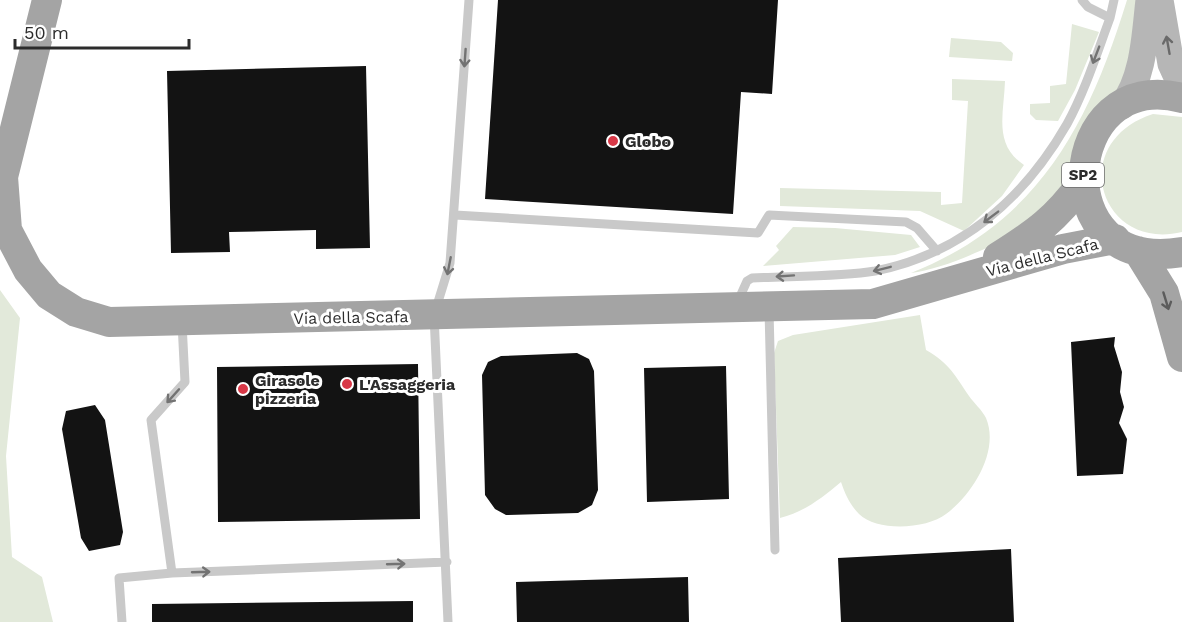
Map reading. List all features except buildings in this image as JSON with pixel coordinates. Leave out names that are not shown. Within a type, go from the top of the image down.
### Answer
[{"type":"main road","name":"Via della Scafa","points":[[47,0],[3,177],[7,230],[28,270],[49,295],[76,312],[109,322],[873,304],[1063,249],[1126,245],[1152,254],[1182,252]]},
{"type":"main road","name":"SP2","points":[[1149,0],[1133,90],[1122,105],[1104,120],[1091,138],[1083,160],[1082,183],[1093,214],[1126,245],[1164,293],[1182,357]]},
{"type":"main road","points":[[1160,0],[1172,64],[1182,88]]},
{"type":"main road","name":"SP2","points":[[1122,105],[1145,96],[1170,95],[1182,98]]},
{"type":"main road","name":"Via della Scafa","points":[[969,275],[1040,231],[1064,207],[1082,183]]},
{"type":"lane","points":[[448,622],[434,315],[450,263],[470,0]]},
{"type":"lane","points":[[1082,0],[1088,7],[1110,18]]},
{"type":"lane","points":[[736,308],[749,279],[873,271],[919,259],[959,241],[1001,210],[1035,170],[1067,123],[1110,18],[1114,0]]},
{"type":"lane","points":[[455,215],[758,233],[769,215],[906,222],[921,231],[937,251]]},
{"type":"lane","points":[[769,308],[776,550]]},
{"type":"lane","points":[[172,573],[151,420],[185,382],[182,321]]},
{"type":"lane","points":[[122,622],[119,578],[172,573],[447,562]]},
{"type":"green space","points":[[1127,0],[1142,0],[1132,72],[1047,207],[1030,224],[989,247],[956,261],[911,273],[955,252],[993,226],[1026,197],[1053,164],[1076,127],[1095,88]]},
{"type":"green space","points":[[1072,24],[1099,32],[1075,90],[1058,121],[1036,120],[1030,114],[1030,104],[1050,103],[1050,86],[1066,84]]},
{"type":"green space","points":[[951,38],[1001,42],[1013,53],[1012,61],[949,57]]},
{"type":"green space","points":[[952,79],[1005,81],[1002,117],[1004,138],[1014,157],[1024,165],[1002,196],[964,231],[920,211],[780,206],[780,188],[941,192],[941,205],[962,203],[968,101],[952,100]]},
{"type":"green space","points":[[1153,114],[1182,117],[1182,232],[1153,234],[1130,226],[1113,211],[1104,191],[1102,169],[1109,147],[1126,128]]},
{"type":"green space","points":[[793,227],[835,228],[911,235],[920,247],[895,255],[763,266],[779,250],[776,246]]},
{"type":"green space","points":[[0,290],[20,318],[6,456],[12,557],[42,577],[53,622],[0,622]]},
{"type":"green space","points":[[920,315],[926,350],[951,370],[986,418],[989,444],[986,458],[974,484],[956,506],[938,519],[927,523],[889,526],[867,520],[853,507],[841,482],[812,504],[780,518],[774,353],[778,341],[793,335]]},
{"type":"place","name":"Globo","points":[[613,141]]},
{"type":"place","name":"L'Assaggeria","points":[[347,384]]},
{"type":"place","name":"Girasole pizzeria","points":[[243,389]]}]
